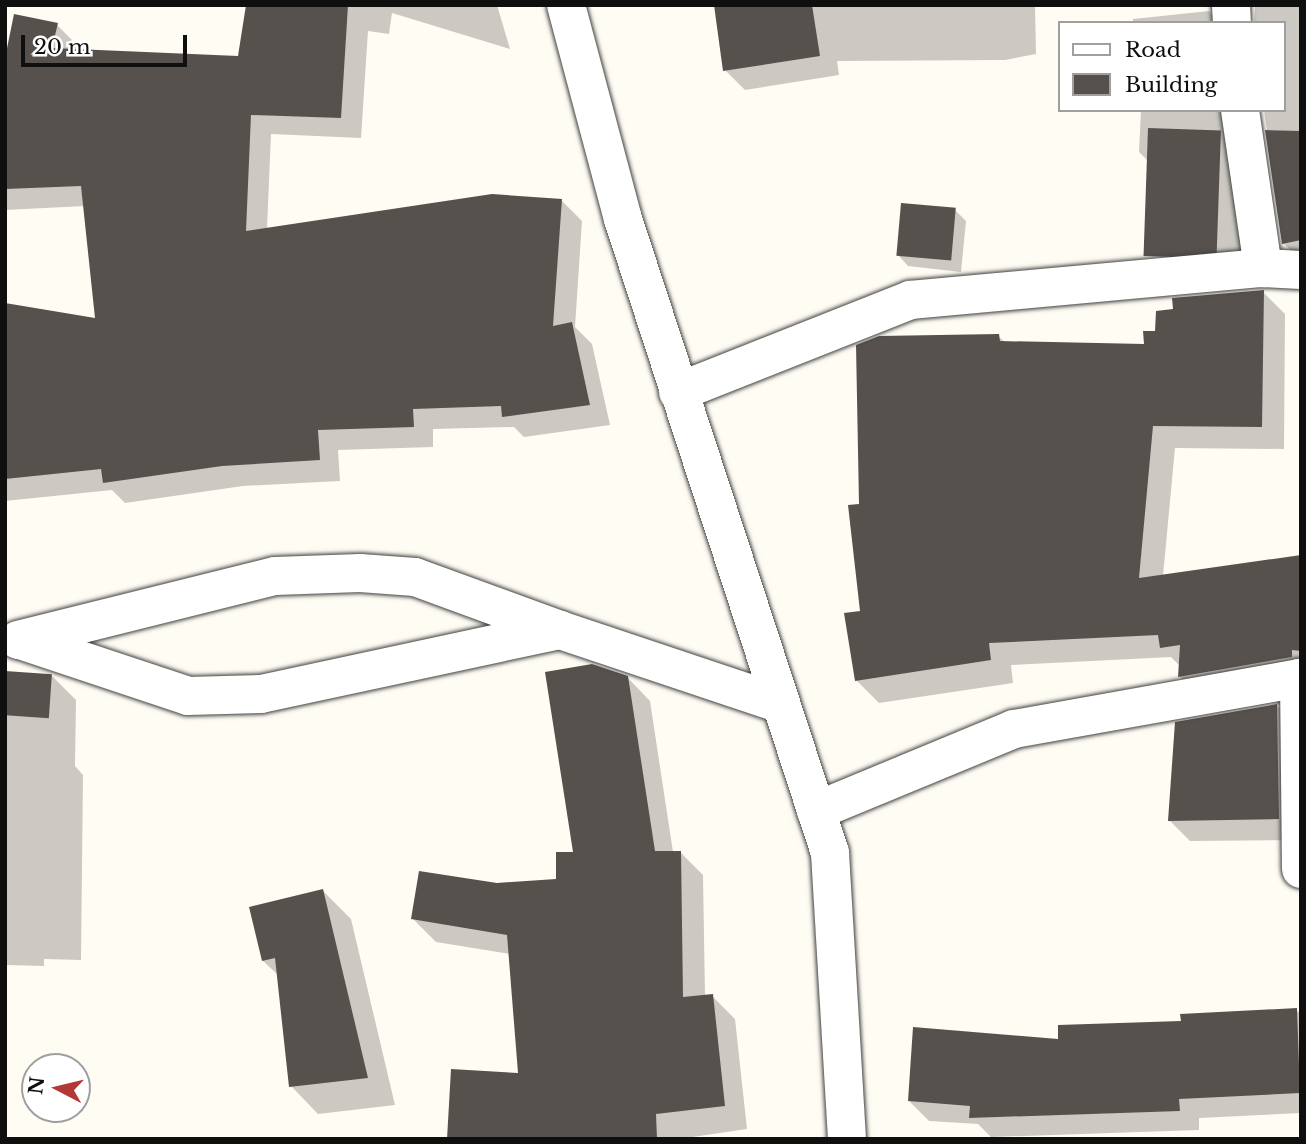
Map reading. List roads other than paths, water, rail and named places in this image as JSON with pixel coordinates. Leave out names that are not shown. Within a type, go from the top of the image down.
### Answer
[{"type":"street","points":[[566,5],[623,219],[830,853],[847,1139]]},
{"type":"street","points":[[1240,112],[1263,268]]},
{"type":"street","points":[[678,392],[910,300],[1263,268],[1301,270]]},
{"type":"street","points":[[13,640],[275,576],[360,573],[415,577],[560,630],[781,704]]},
{"type":"street","points":[[13,640],[188,696],[261,694],[560,630]]},
{"type":"street","points":[[816,811],[1014,729],[1300,678],[1301,869]]}]
